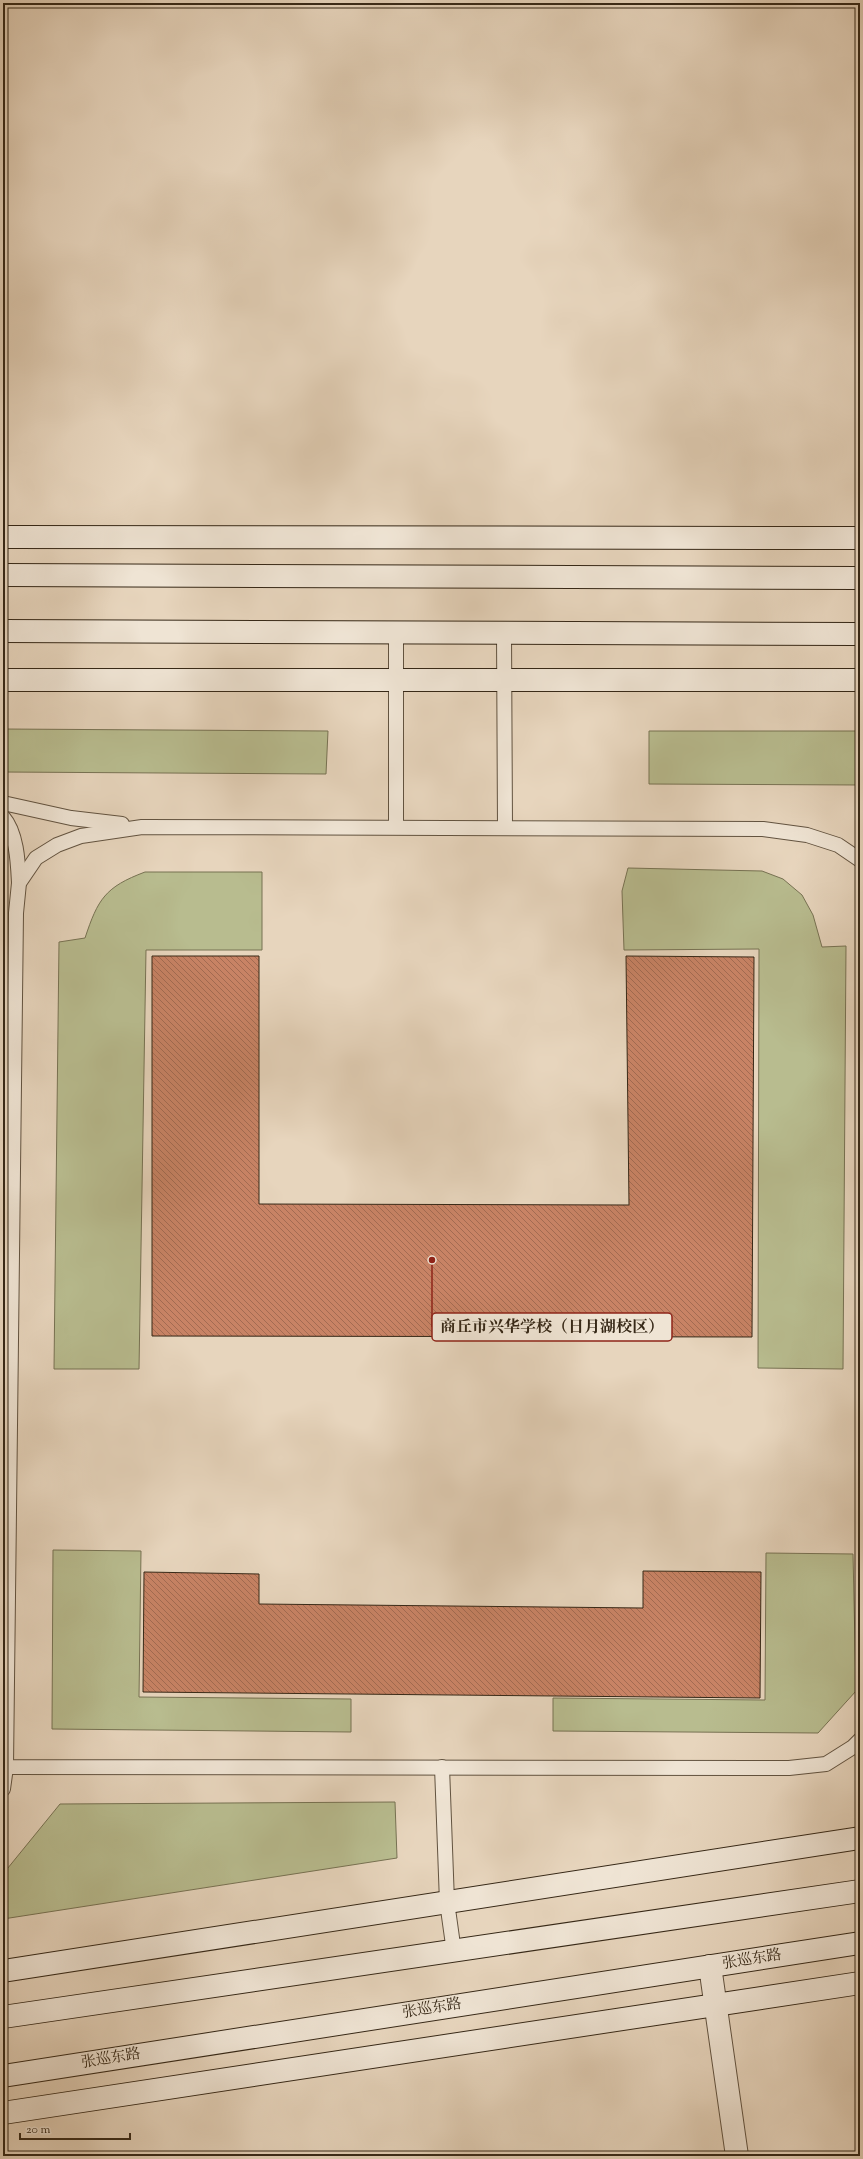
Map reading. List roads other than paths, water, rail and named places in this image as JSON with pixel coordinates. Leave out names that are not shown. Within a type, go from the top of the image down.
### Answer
[{"type":"main road","points":[[3,537],[860,538]]},
{"type":"main road","points":[[3,576],[860,578]]},
{"type":"main road","points":[[3,631],[860,634]]},
{"type":"main road","points":[[3,680],[860,680]]},
{"type":"main road","points":[[3,1971],[860,1838]]},
{"type":"main road","points":[[3,2017],[454,1952],[860,1891]]},
{"type":"main road","name":"张巡东路","points":[[3,2076],[860,1943]]},
{"type":"main road","points":[[710,1966],[737,2156]]},
{"type":"main road","points":[[3,2113],[860,1983]]},
{"type":"lane","points":[[396,632],[396,828]]},
{"type":"lane","points":[[504,633],[505,828]]},
{"type":"lane","points":[[3,803],[71,818],[142,827],[763,829],[807,835],[838,845],[860,860]]},
{"type":"lane","points":[[3,817],[13,839],[18,860],[19,884],[9,1039],[5,1641],[6,1767],[3,1789]]},
{"type":"lane","points":[[19,884],[36,858],[57,844],[81,836],[142,827]]},
{"type":"lane","points":[[6,1767],[789,1768],[826,1764],[853,1747],[860,1740]]},
{"type":"lane","points":[[442,1767],[447,1902],[454,1952]]},
{"type":"place","name":"商丘市兴华学校（日月湖校区）","points":[[432,1260]]}]
